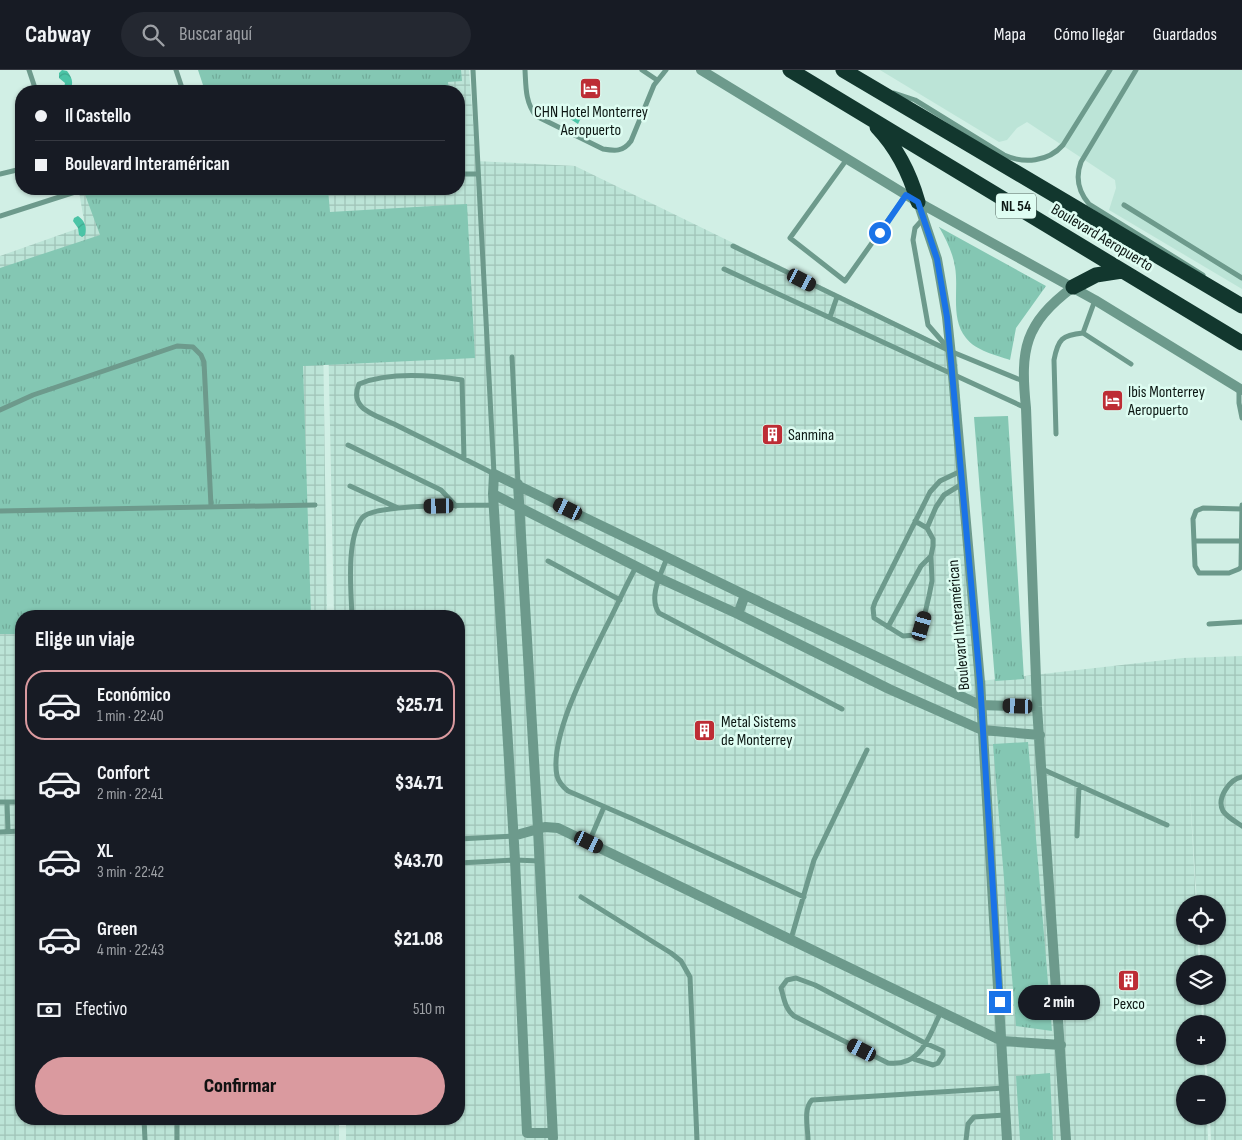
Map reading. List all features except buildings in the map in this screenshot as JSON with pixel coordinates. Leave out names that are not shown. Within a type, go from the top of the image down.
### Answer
[{"type":"highway","name":"Boulevard Aeropuerto","points":[[790,70],[1242,343]]},
{"type":"highway","name":"Boulevard Aeropuerto","points":[[843,70],[1236,302]]},
{"type":"highway","points":[[859,111],[872,122],[893,147],[908,173],[912,199]]},
{"type":"highway","points":[[1073,287],[1096,275],[1122,271]]},
{"type":"street","points":[[701,70],[912,199],[1073,287],[1240,389]]},
{"type":"street","name":"Boulevard Interamérican","points":[[912,199],[924,218],[937,259],[947,317],[953,375],[980,682],[1002,1041],[1006,1140]]},
{"type":"street","points":[[1066,1140],[1038,707],[1026,408],[1023,381],[1027,340],[1030,334],[1053,302],[1073,287]]},
{"type":"street","points":[[518,484],[538,829],[552,1136],[527,1137],[494,474],[518,484],[745,595],[980,705],[1038,707]]},
{"type":"street","points":[[494,494],[659,578],[738,614],[889,689],[982,730],[1040,734]]},
{"type":"street","points":[[738,614],[745,595]]},
{"type":"street","points":[[513,836],[545,827],[558,828],[1002,1041],[1061,1045]]},
{"type":"lane","points":[[29,70],[34,85]]},
{"type":"lane","points":[[176,70],[181,85]]},
{"type":"lane","points":[[464,459],[462,380],[433,376],[376,379],[359,384],[356,390],[357,399],[361,407],[464,459],[494,474],[473,70]]},
{"type":"lane","points":[[525,70],[527,98],[530,109],[536,116],[603,149],[613,151],[621,150],[631,141],[657,80],[666,70]]},
{"type":"lane","points":[[642,70],[657,80]]},
{"type":"lane","points":[[879,92],[895,93],[915,100],[1004,155],[1019,160],[1035,160],[1052,154],[1062,144],[1110,70]]},
{"type":"lane","points":[[1136,70],[1081,162],[1077,176],[1080,192],[1089,204],[1201,273],[1236,302]]},
{"type":"lane","points":[[847,159],[790,238],[845,281],[912,199]]},
{"type":"lane","points":[[0,174],[15,170]]},
{"type":"lane","points":[[465,174],[478,174]]},
{"type":"lane","points":[[0,216],[66,195]]},
{"type":"lane","points":[[1124,205],[1242,278]]},
{"type":"lane","points":[[924,218],[915,228],[913,240],[928,325],[950,351]]},
{"type":"lane","points":[[734,246],[950,351],[1023,381]]},
{"type":"lane","points":[[724,269],[1026,408]]},
{"type":"lane","points":[[830,317],[837,297]]},
{"type":"lane","points":[[1083,333],[1095,300]]},
{"type":"lane","points":[[1056,434],[1054,360],[1058,342],[1063,337],[1083,333],[1131,364]]},
{"type":"lane","points":[[0,410],[34,395],[177,346],[193,347],[201,355],[204,362],[211,506]]},
{"type":"lane","points":[[512,357],[518,484]]},
{"type":"lane","points":[[1240,389],[1239,403],[1242,418]]},
{"type":"lane","points":[[348,445],[441,490],[456,506]]},
{"type":"lane","points":[[915,521],[927,528],[933,539],[930,589],[919,631],[916,635],[903,636],[874,618],[873,608],[915,521],[934,486],[961,471]]},
{"type":"lane","points":[[927,528],[936,507],[944,495],[962,484]]},
{"type":"lane","points":[[350,486],[398,508]]},
{"type":"lane","points":[[0,511],[315,505]]},
{"type":"lane","points":[[352,610],[350,563],[358,524],[366,514],[379,510],[398,508],[495,505]]},
{"type":"lane","points":[[1242,505],[1242,509],[1240,540],[1241,567],[1229,572],[1199,573],[1195,568],[1193,519],[1196,511],[1203,508],[1242,509]]},
{"type":"lane","points":[[1194,541],[1240,540]]},
{"type":"lane","points":[[888,627],[921,566],[931,556]]},
{"type":"lane","points":[[668,557],[659,578],[654,599],[655,608],[659,613],[842,709]]},
{"type":"lane","points":[[548,561],[620,600]]},
{"type":"lane","points":[[636,566],[578,685],[563,726],[558,745],[556,765],[560,784],[568,791],[804,897]]},
{"type":"lane","points":[[1209,624],[1242,622]]},
{"type":"lane","points":[[791,940],[814,860],[867,750]]},
{"type":"lane","points":[[1042,769],[1166,825]]},
{"type":"lane","points":[[1242,777],[1232,781],[1221,799],[1223,811],[1242,826]]},
{"type":"lane","points":[[1077,836],[1079,785]]},
{"type":"lane","points":[[0,802],[15,802]]},
{"type":"lane","points":[[7,802],[8,831]]},
{"type":"lane","points":[[589,842],[604,807]]},
{"type":"lane","points":[[0,832],[15,831]]},
{"type":"lane","points":[[465,839],[513,836]]},
{"type":"lane","points":[[465,863],[514,860],[539,862]]},
{"type":"lane","points":[[581,897],[670,952],[681,961],[690,977],[697,1140]]},
{"type":"lane","points":[[914,1058],[933,1065],[938,1064],[944,1056],[943,1052],[925,1044],[815,985],[796,978],[787,980],[782,988],[789,1012],[794,1016],[888,1063],[907,1063],[914,1058],[925,1044],[941,1012]]},
{"type":"lane","points":[[808,1140],[807,1110],[812,1100],[1004,1088]]},
{"type":"lane","points":[[966,1140],[968,1124],[974,1117],[1005,1115]]},
{"type":"lane","points":[[144,1125],[144,1140]]},
{"type":"lane","points":[[177,1125],[177,1140]]},
{"type":"shaded area","points":[[322,70],[469,70],[476,161],[575,166],[957,352],[980,681],[1183,658],[1242,656],[1242,1140],[1211,1140],[1210,1125],[1226,1125],[1226,1075],[1207,1075],[1207,1065],[1226,1065],[1226,1015],[1204,1015],[1203,1005],[1226,1005],[1226,955],[1200,955],[1200,945],[1226,945],[1226,895],[1196,895],[1189,776],[1196,895],[1176,895],[1176,945],[1198,945],[1198,955],[1176,955],[1176,1005],[1201,1005],[1202,1015],[1176,1015],[1176,1065],[1204,1065],[1205,1075],[1176,1075],[1176,1125],[1207,1125],[1208,1140],[346,1140],[346,1125],[465,1125],[465,610],[334,610],[325,195],[465,195],[465,85],[323,85]]},
{"type":"shaded area","points":[[880,70],[1242,70],[1242,289],[1109,210],[1116,188],[1115,180],[1027,122],[1017,128],[1007,140],[999,142]]},
{"type":"shaded area","points":[[80,195],[321,195],[327,610],[15,610],[15,1125],[339,1125],[339,1140],[0,1140],[0,256],[85,226]]},
{"type":"green space","points":[[198,70],[461,70],[462,81],[448,82],[448,85],[203,85]]},
{"type":"green space","points":[[85,195],[329,195],[330,212],[467,204],[475,358],[303,366],[311,610],[15,610],[15,634],[0,634],[0,268],[100,235]]},
{"type":"green space","points":[[939,227],[1046,286],[1016,328],[1010,360],[975,346],[966,338],[961,330],[956,304],[954,262],[949,246]]},
{"type":"green space","points":[[1008,416],[1024,679],[995,681],[974,417]]},
{"type":"green space","points":[[1028,742],[1052,1031],[1016,1026],[993,744]]},
{"type":"green space","points":[[1050,1073],[1053,1140],[1020,1140],[1016,1076]]},
{"type":"water","points":[[62,70],[67,71],[72,85],[65,85],[65,83],[59,78],[59,73]]},
{"type":"water","points":[[568,108],[582,116],[578,124],[564,115]]},
{"type":"water","points":[[78,216],[86,227],[85,235],[82,237],[79,235],[78,228],[73,221]]},
{"type":"place","name":"CHN Hotel Monterrey Aeropuerto","points":[[591,88]]},
{"type":"place","name":"Ibis Monterrey Aeropuerto","points":[[1112,401]]},
{"type":"place","name":"Sanmina","points":[[772,435]]},
{"type":"place","name":"Metal Sistems de Monterrey","points":[[705,731]]},
{"type":"place","name":"Pexco","points":[[1129,980]]},
{"type":"route","points":[[880,233],[906,195],[918,202],[937,259],[947,317],[980,682],[1000,1002]]}]
